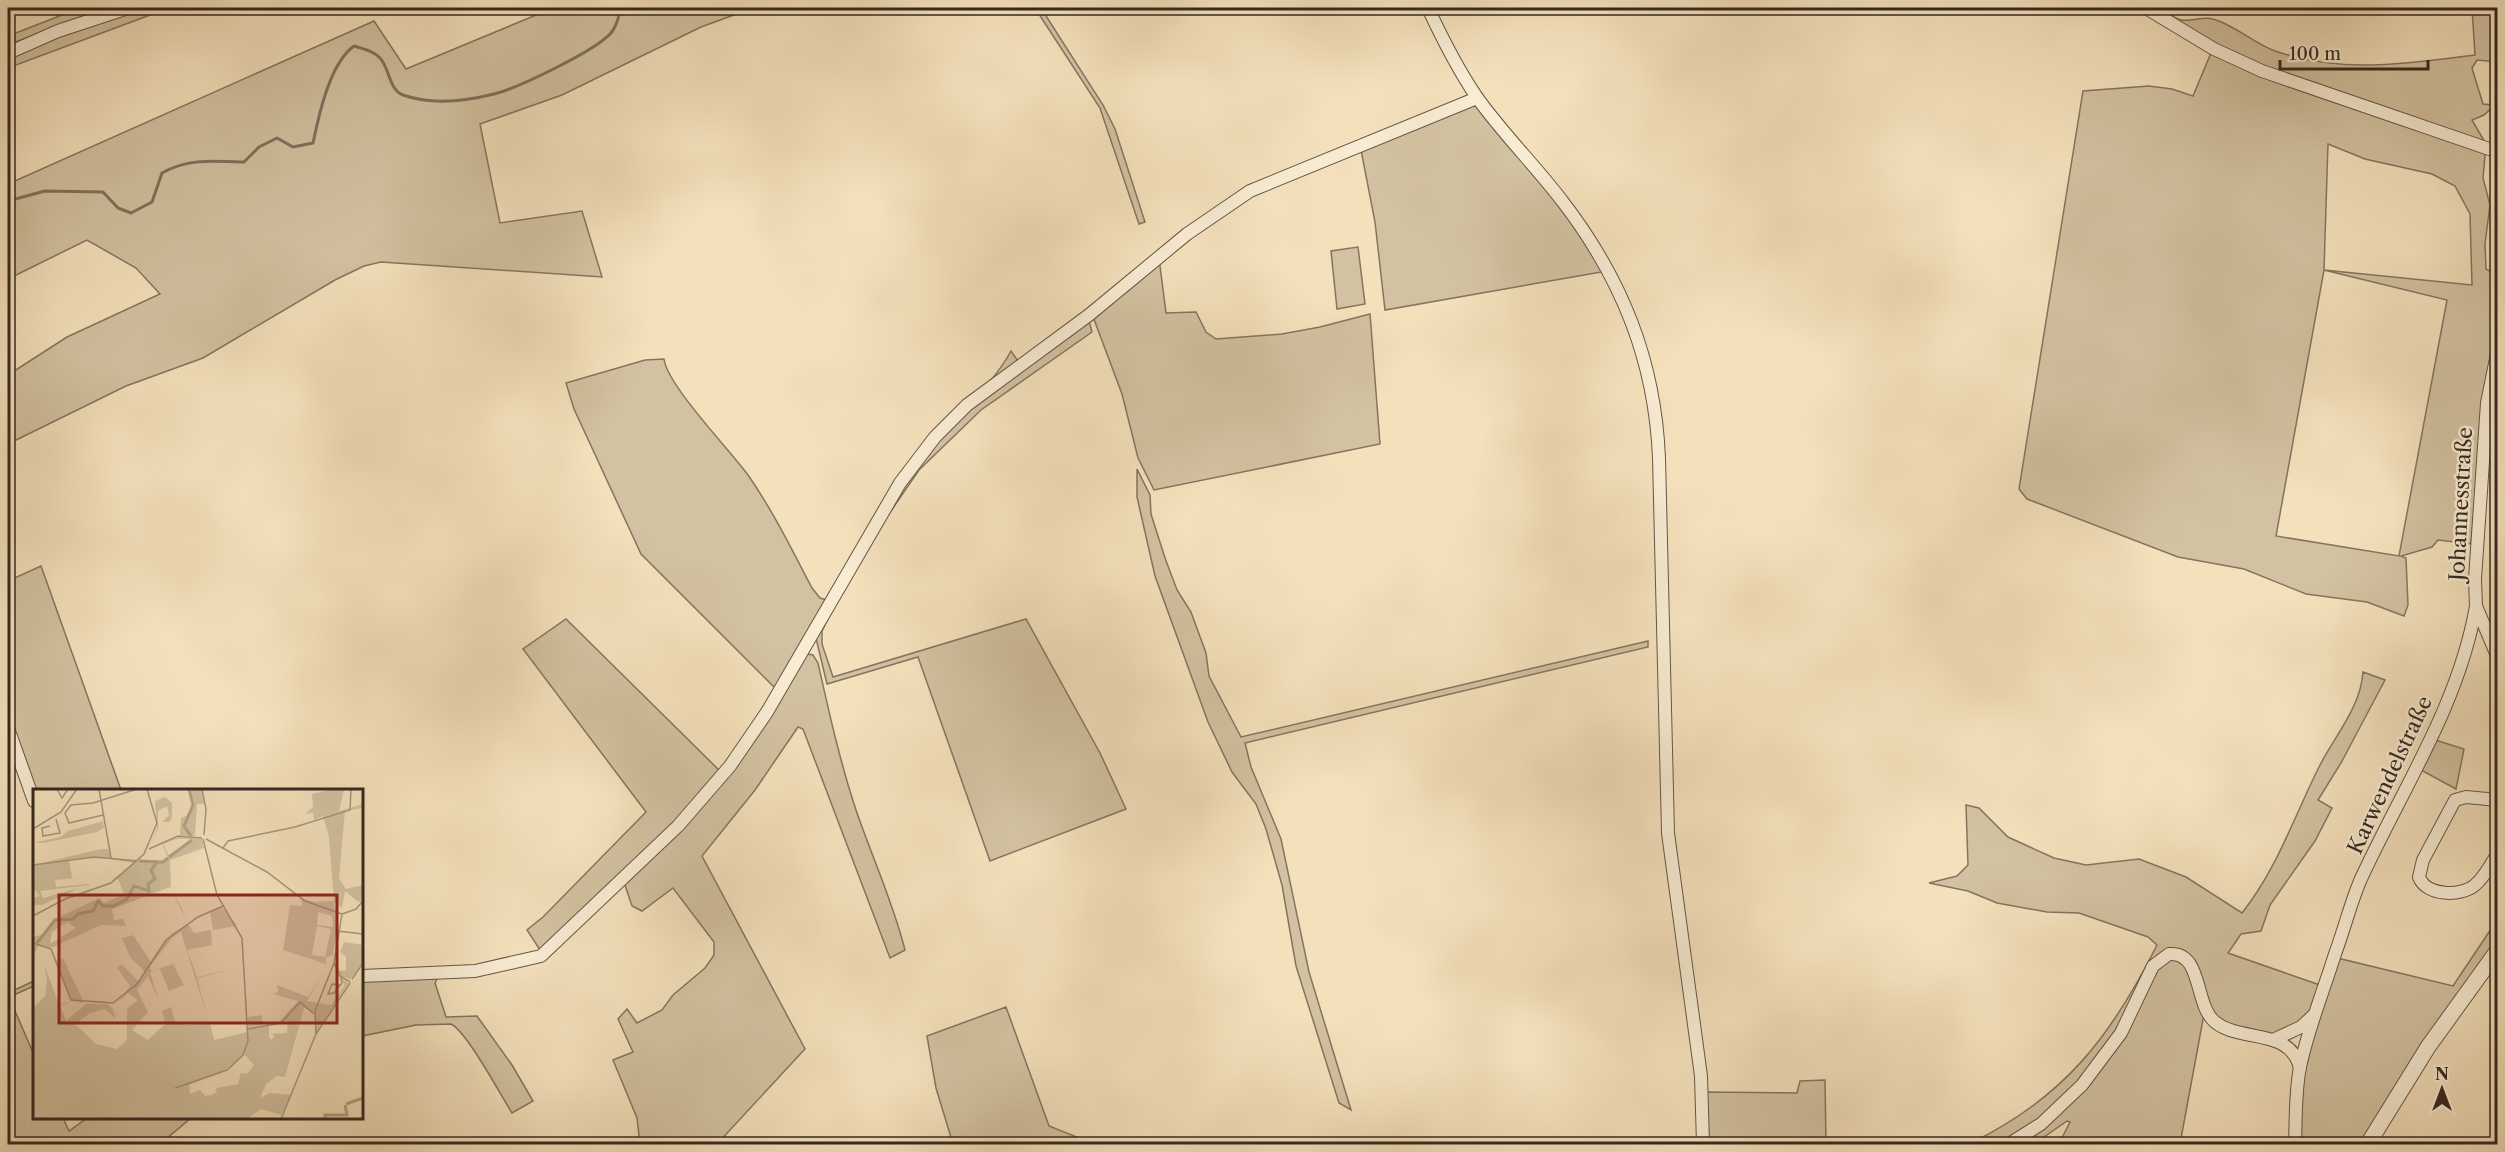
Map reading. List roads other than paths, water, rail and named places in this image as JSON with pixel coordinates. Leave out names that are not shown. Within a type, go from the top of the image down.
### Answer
[{"type":"street","points":[[8,53],[58,31],[128,8]]},
{"type":"street","points":[[1428,8],[1458,68],[1477,98],[1563,201],[1618,287],[1634,327],[1656,409],[1668,833],[1701,1076],[1703,1144]]},
{"type":"street","points":[[2145,8],[2214,49],[2262,71],[2498,152]]},
{"type":"street","points":[[363,976],[475,971],[541,956],[678,826],[730,766],[767,712],[900,483],[935,437],[968,405],[1089,315],[1187,234],[1250,191],[1477,98]]},
{"type":"street","name":"Johannesstraße","points":[[2498,349],[2487,403],[2480,476],[2475,579],[2476,606],[2498,658]]},
{"type":"street","name":"Karwendelstraße","points":[[2295,1144],[2300,1070],[2315,1014],[2360,882],[2399,805],[2456,681],[2465,657],[2476,606]]},
{"type":"street","points":[[8,728],[33,798]]},
{"type":"street","points":[[2498,800],[2466,797],[2455,800],[2423,860],[2419,877],[2426,887],[2456,893],[2479,881],[2498,854]]},
{"type":"street","points":[[2368,1144],[2428,1047],[2498,950]]},
{"type":"street","points":[[2009,1144],[2041,1124],[2082,1085],[2121,1033],[2153,966],[2169,954],[2183,957],[2191,965],[2199,997],[2213,1021],[2231,1031],[2275,1040],[2290,1050],[2300,1070]]},
{"type":"street","points":[[2275,1040],[2301,1027],[2315,1014]]},
{"type":"waterway","points":[[8,201],[45,191],[103,192],[118,208],[131,213],[152,202],[162,173],[172,168],[202,162],[244,162],[259,147],[277,138],[293,147],[313,143],[322,104],[332,77],[338,64],[354,46],[370,51],[379,57],[383,61],[394,88],[403,95],[437,101],[472,99],[520,84],[556,68],[589,49],[602,41],[615,28],[620,8]]}]
